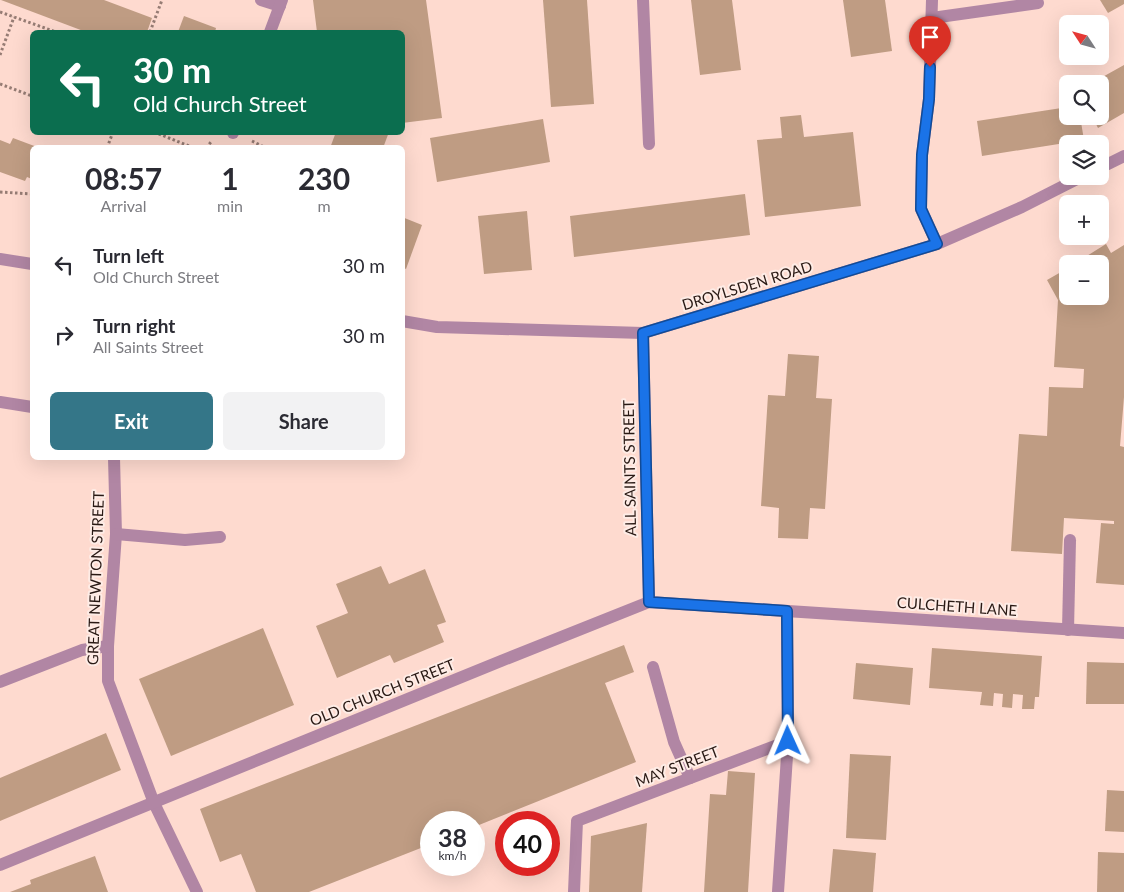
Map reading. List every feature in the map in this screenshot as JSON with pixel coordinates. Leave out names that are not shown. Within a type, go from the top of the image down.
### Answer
[{"type":"street","points":[[261,0],[281,3],[271,30]]},
{"type":"street","points":[[643,0],[649,144]]},
{"type":"street","points":[[932,0],[929,99],[922,155],[921,209],[937,244]]},
{"type":"street","points":[[932,18],[1038,3]]},
{"type":"street","points":[[1109,164],[1124,156]]},
{"type":"street","name":"DROYLSDEN ROAD","points":[[405,322],[438,327],[643,333],[937,244],[1022,207],[1065,185]]},
{"type":"street","points":[[0,259],[30,264]]},
{"type":"street","name":"ALL SAINTS STREET","points":[[643,333],[649,602]]},
{"type":"street","points":[[0,402],[30,407]]},
{"type":"street","name":"GREAT NEWTON STREET","points":[[114,460],[116,534],[108,646],[108,681],[154,803],[197,892]]},
{"type":"street","points":[[116,534],[185,540],[220,537]]},
{"type":"street","points":[[1068,630],[1070,540]]},
{"type":"street","name":"OLD CHURCH STREET","points":[[0,865],[501,660],[649,602],[787,611]]},
{"type":"street","points":[[778,892],[788,741],[787,611]]},
{"type":"street","name":"CULCHETH LANE","points":[[787,611],[1124,634]]},
{"type":"street","points":[[0,682],[82,650],[108,646]]},
{"type":"street","points":[[653,667],[674,742],[690,778]]},
{"type":"street","name":"MAY STREET","points":[[574,892],[577,821],[788,741]]},
{"type":"path","points":[[151,30],[162,0]]},
{"type":"path","points":[[0,12],[50,30]]},
{"type":"path","points":[[0,55],[14,17]]},
{"type":"path","points":[[0,84],[30,95]]},
{"type":"path","points":[[162,135],[186,145]]},
{"type":"path","points":[[0,192],[30,194]]},
{"type":"building","points":[[1,0],[104,0],[152,18],[148,30],[81,30]]},
{"type":"building","points":[[313,0],[426,0],[442,118],[405,123],[405,30],[317,30]]},
{"type":"building","points":[[543,0],[587,0],[594,104],[551,107]]},
{"type":"building","points":[[691,0],[732,0],[741,70],[700,75]]},
{"type":"building","points":[[843,0],[885,0],[892,51],[851,57]]},
{"type":"building","points":[[1100,0],[1124,0],[1124,4],[1108,13]]},
{"type":"building","points":[[184,16],[216,28],[216,30],[179,30]]},
{"type":"building","points":[[1124,65],[1124,113],[1109,122],[1109,75],[1106,75]]},
{"type":"building","points":[[1059,108],[1059,125],[1082,125],[1083,135],[1059,135],[1059,144],[982,156],[977,121]]},
{"type":"building","points":[[801,115],[804,137],[853,132],[861,206],[765,217],[757,140],[782,138],[780,117]]},
{"type":"building","points":[[543,119],[550,162],[437,182],[430,138]]},
{"type":"building","points":[[335,135],[388,135],[384,145],[331,145]]},
{"type":"building","points":[[13,138],[32,145],[30,145],[30,178],[27,177],[25,181],[0,172],[0,140],[10,144]]},
{"type":"building","points":[[745,194],[750,235],[574,257],[570,216]]},
{"type":"building","points":[[527,211],[532,270],[484,274],[478,216]]},
{"type":"building","points":[[405,218],[422,225],[405,268]]},
{"type":"building","points":[[1104,245],[1107,245],[1111,253],[1124,245],[1124,397],[1120,446],[1124,447],[1124,585],[1096,583],[1101,523],[1114,524],[1114,521],[1064,518],[1062,554],[1011,551],[1019,434],[1047,436],[1049,387],[1083,388],[1084,369],[1054,367],[1058,300],[1047,280],[1059,273],[1059,305],[1109,305],[1109,255],[1088,255]]},
{"type":"building","points":[[788,354],[819,356],[816,398],[832,399],[825,509],[810,508],[808,539],[778,538],[779,508],[761,506],[768,395],[785,396]]},
{"type":"building","points":[[381,566],[389,584],[425,569],[446,622],[437,625],[444,642],[394,663],[390,655],[337,678],[316,626],[348,613],[336,584]]},
{"type":"building","points":[[263,628],[294,705],[171,756],[139,679]]},
{"type":"building","points":[[624,645],[634,672],[605,683],[636,762],[514,811],[495,811],[495,819],[485,823],[485,811],[420,811],[420,848],[309,892],[256,892],[241,854],[220,862],[200,809]]},
{"type":"building","points":[[932,648],[1042,656],[1039,697],[1035,697],[1034,709],[1022,709],[1023,695],[1013,694],[1012,708],[1002,707],[1003,694],[994,693],[993,706],[980,705],[982,692],[929,688]]},
{"type":"building","points":[[1087,662],[1124,663],[1124,704],[1086,704]]},
{"type":"building","points":[[856,663],[913,668],[910,705],[853,699]]},
{"type":"building","points":[[106,733],[121,770],[0,821],[0,778]]},
{"type":"building","points":[[850,754],[891,756],[886,840],[846,838]]},
{"type":"building","points":[[728,771],[755,773],[748,892],[704,892],[710,794],[726,795]]},
{"type":"building","points":[[1107,790],[1124,791],[1124,832],[1105,831]]},
{"type":"building","points":[[647,823],[642,892],[589,892],[591,836]]},
{"type":"building","points":[[833,849],[876,853],[873,892],[829,892]]},
{"type":"building","points":[[1098,852],[1124,853],[1124,892],[1097,892]]},
{"type":"building","points":[[95,856],[108,892],[10,892],[31,884],[30,880]]},
{"type":"route","points":[[788,741],[787,611],[649,602],[643,333],[937,244],[921,209],[922,155],[929,99],[930,67]]}]
